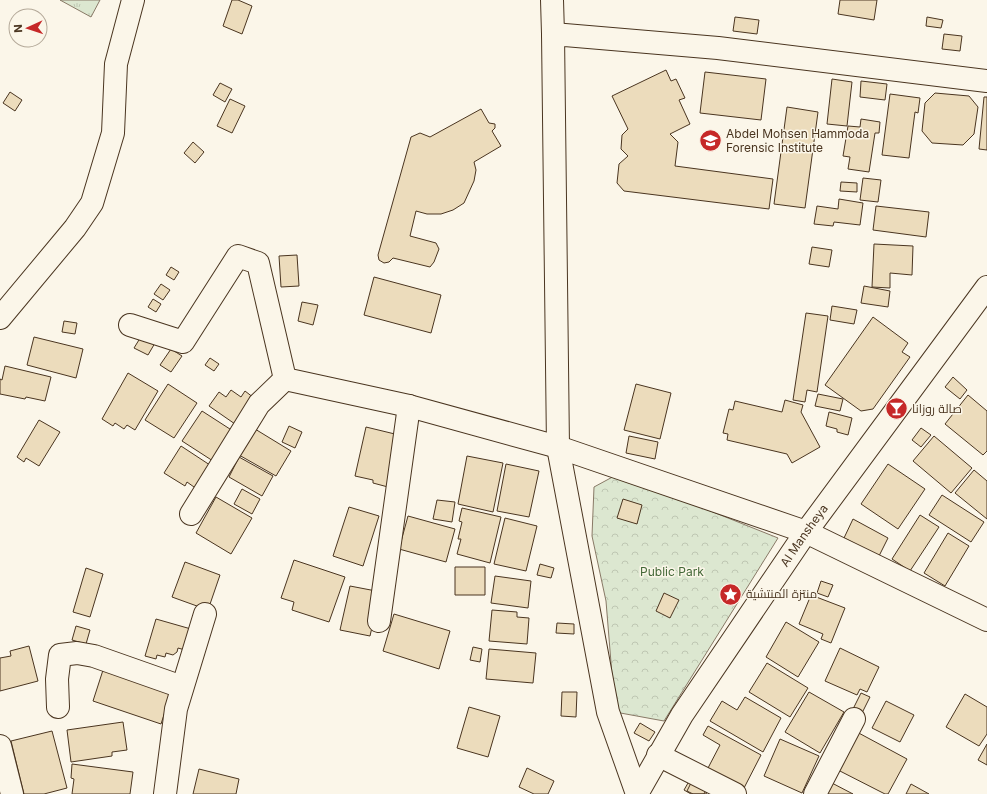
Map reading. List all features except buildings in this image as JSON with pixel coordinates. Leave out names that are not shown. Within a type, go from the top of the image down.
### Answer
[{"type":"street","points":[[0,318],[75,228],[92,203],[113,133],[116,64],[133,0]]},
{"type":"street","points":[[552,0],[558,447],[608,712],[637,794]]},
{"type":"street","points":[[553,34],[718,48],[987,81]]},
{"type":"street","points":[[130,325],[183,342],[238,256],[258,263],[285,379]]},
{"type":"street","name":"Al Mansheya","points":[[637,794],[682,715],[806,532],[987,287]]},
{"type":"street","points":[[285,379],[409,406],[558,447],[806,532],[987,620]]},
{"type":"street","points":[[191,514],[259,404],[285,379]]},
{"type":"street","points":[[379,621],[409,406]]},
{"type":"street","points":[[165,794],[176,709],[205,614]]},
{"type":"street","points":[[58,706],[57,679],[60,655],[77,653],[94,656],[182,687]]},
{"type":"street","points":[[815,794],[854,719]]},
{"type":"street","points":[[0,746],[12,794]]},
{"type":"street","points":[[658,755],[735,794]]},
{"type":"green space","points":[[60,0],[100,0],[91,17]]},
{"type":"green space","name":"Public Park","points":[[618,474],[778,538],[664,721],[615,712],[606,601],[592,536],[594,487]]},
{"type":"place","name":"Abdel Mohsen Hammoda Forensic Institute","points":[[711,141]]},
{"type":"place","name":"صالة روزانا","points":[[897,409]]},
{"type":"place","name":"منتزة المنتشية","points":[[731,594]]}]
